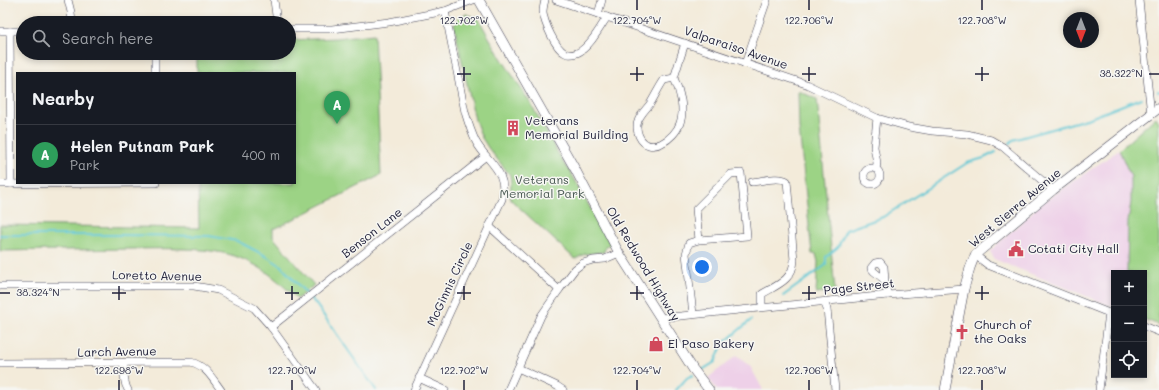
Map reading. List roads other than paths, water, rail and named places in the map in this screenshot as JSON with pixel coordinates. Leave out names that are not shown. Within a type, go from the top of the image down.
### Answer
[{"type":"main road","name":"Old Redwood Highway","points":[[479,0],[575,169],[619,253],[693,369],[709,390]]},
{"type":"main road","name":"West Sierra Avenue","points":[[945,390],[964,289],[975,255],[1054,190],[1159,108]]},
{"type":"street","points":[[68,0],[71,16]]},
{"type":"street","points":[[274,0],[276,16]]},
{"type":"street","points":[[296,29],[332,29],[389,22],[445,11],[473,0]]},
{"type":"street","points":[[545,0],[543,12],[546,23],[555,42],[564,53],[577,53],[584,48],[607,17]]},
{"type":"street","name":"Valparaiso Avenue","points":[[556,0],[806,84],[877,118],[909,127],[932,131],[967,134],[991,140],[1003,147],[1054,190]]},
{"type":"street","points":[[598,14],[602,0]]},
{"type":"street","points":[[745,64],[767,0]]},
{"type":"street","points":[[1141,0],[1151,115]]},
{"type":"street","points":[[445,11],[468,120],[477,143],[486,156]]},
{"type":"street","points":[[0,31],[16,31]]},
{"type":"street","points":[[10,31],[14,75],[11,184]]},
{"type":"street","points":[[674,78],[664,80],[651,102],[638,119],[636,127],[638,134],[642,141],[649,145],[656,145],[666,141],[675,134],[680,123],[682,112],[678,87],[674,78],[685,43]]},
{"type":"street","points":[[155,72],[156,60]]},
{"type":"street","points":[[876,169],[874,146],[877,118]]},
{"type":"street","name":"McGinnis Circle","points":[[414,390],[502,199],[504,188],[501,175],[486,156]]},
{"type":"street","name":"Benson Lane","points":[[271,327],[486,156]]},
{"type":"street","points":[[693,314],[686,254],[689,243],[699,240],[747,236],[741,173],[731,174],[696,209],[699,240]]},
{"type":"street","points":[[752,182],[778,179],[787,181],[794,260],[789,277],[762,294],[762,307]]},
{"type":"street","points":[[0,184],[156,184]]},
{"type":"street","points":[[489,226],[559,290]]},
{"type":"street","points":[[508,390],[541,316],[575,269],[583,263],[605,259],[619,253]]},
{"type":"street","points":[[975,255],[988,265],[1111,314]]},
{"type":"street","points":[[884,280],[888,295]]},
{"type":"street","name":"Loretto Avenue","points":[[0,286],[194,286],[218,290],[254,308],[271,327],[316,390]]},
{"type":"street","name":"Page Street","points":[[661,318],[762,307],[964,289]]},
{"type":"street","points":[[824,302],[827,309],[835,390]]},
{"type":"street","points":[[1099,390],[1111,320]]},
{"type":"street","points":[[1147,327],[1159,332]]},
{"type":"street","name":"Larch Avenue","points":[[0,363],[191,362],[199,364],[205,368],[221,390]]},
{"type":"street","points":[[124,363],[124,374],[126,387],[128,390]]},
{"type":"street","points":[[518,368],[557,386],[562,390]]},
{"type":"street","points":[[419,378],[445,390]]},
{"type":"waterway","points":[[1010,143],[1013,140],[1090,118],[1141,98]]},
{"type":"waterway","points":[[783,296],[826,265],[826,257],[838,247],[846,230],[883,217],[967,163],[984,158],[996,152]]},
{"type":"waterway","points":[[0,235],[209,236],[237,241],[280,265],[315,303],[376,390]]},
{"type":"waterway","points":[[699,372],[715,362],[726,341],[751,320]]},
{"type":"waterway","points":[[676,390],[687,378],[693,375]]},
{"type":"place","name":"Helen Putnam Park","points":[[337,124]]},
{"type":"place","name":"Veterans Memorial Building","points":[[513,128]]},
{"type":"place","name":"Cotati City Hall","points":[[1016,249]]},
{"type":"place","name":"Church of the Oaks","points":[[962,332]]},
{"type":"place","name":"El Paso Bakery","points":[[656,344]]},
{"type":"park label","name":"Veterans Memorial Park","points":[[542,187]]}]
